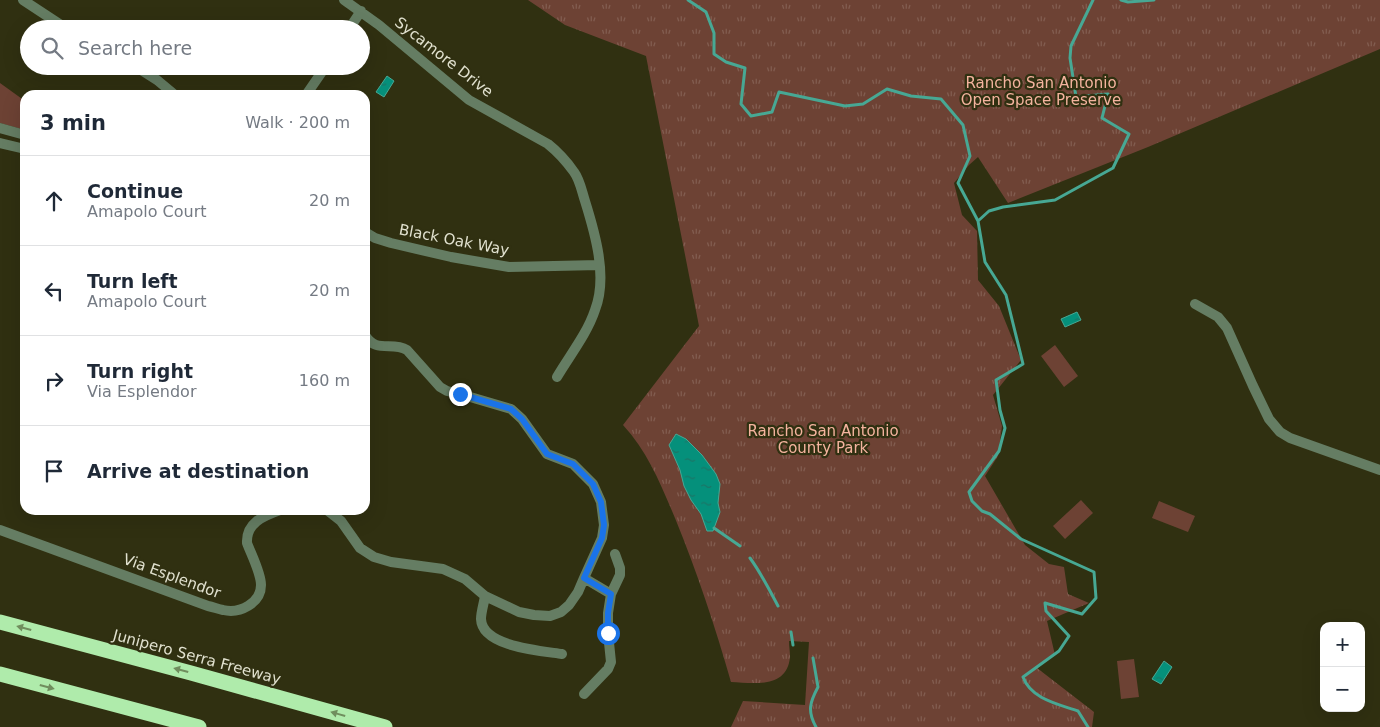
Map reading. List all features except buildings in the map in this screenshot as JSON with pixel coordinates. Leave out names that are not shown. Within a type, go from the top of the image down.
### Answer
[{"type":"highway","name":"Junipero Serra Freeway","points":[[0,622],[385,727]]},
{"type":"highway","points":[[0,674],[199,727]]},
{"type":"street","points":[[23,0],[53,20]]},
{"type":"street","name":"Sycamore Drive","points":[[344,0],[437,72],[468,100],[548,144],[575,174],[598,245],[600,286],[596,310],[557,377]]},
{"type":"street","points":[[354,20],[360,11]]},
{"type":"street","points":[[149,75],[169,90]]},
{"type":"street","points":[[309,90],[320,75]]},
{"type":"street","points":[[0,128],[20,134]]},
{"type":"street","points":[[0,144],[20,148]]},
{"type":"street","name":"Black Oak Way","points":[[370,235],[391,243],[509,267],[599,264]]},
{"type":"street","points":[[1195,304],[1218,317],[1227,328],[1269,419],[1280,432],[1290,438],[1380,470]]},
{"type":"street","points":[[334,515],[360,548],[374,557],[391,562],[443,569],[465,579],[486,596],[519,612],[534,615],[550,616],[561,612],[569,605],[578,592],[602,538],[604,525],[601,502],[593,484],[573,464],[547,454],[522,419],[511,409],[447,391],[440,387],[407,350],[400,346],[380,347],[370,342]]},
{"type":"street","name":"Via Esplendor","points":[[0,530],[208,606],[224,611],[232,611],[241,610],[248,606],[255,601],[259,594],[260,578],[247,543],[247,538],[250,528],[257,520],[266,515]]},
{"type":"street","points":[[584,694],[608,669],[611,662],[608,618],[611,594],[620,575],[620,568],[615,554]]},
{"type":"street","points":[[584,578],[611,594]]},
{"type":"street","points":[[486,596],[481,618],[483,626],[488,633],[496,639],[523,648],[562,654]]},
{"type":"green space","name":"Rancho San Antonio County Park","points":[[528,0],[1380,0],[1380,49],[1148,147],[1008,203],[978,157],[954,183],[962,215],[977,231],[978,280],[999,306],[1021,360],[993,395],[1002,426],[998,456],[985,476],[1025,545],[1049,564],[1064,567],[1068,594],[1089,603],[1047,621],[1055,655],[1037,668],[1094,712],[1092,727],[731,727],[743,701],[805,705],[809,642],[789,641],[790,657],[788,667],[783,675],[776,679],[759,683],[731,682],[705,599],[675,518],[647,458],[623,425],[699,326],[646,56],[565,25]]},
{"type":"green space","points":[[0,83],[20,97],[20,129],[0,123]]},
{"type":"green space","points":[[1055,345],[1078,376],[1064,387],[1041,356]]},
{"type":"green space","points":[[1081,500],[1093,513],[1065,539],[1053,526]]},
{"type":"green space","points":[[1159,501],[1195,516],[1188,532],[1152,518]]},
{"type":"green space","points":[[1134,659],[1139,697],[1121,699],[1117,661]]},
{"type":"water","points":[[387,76],[394,81],[384,97],[376,92]]},
{"type":"water","points":[[1077,312],[1081,320],[1065,327],[1061,319]]},
{"type":"water","points":[[676,434],[686,439],[702,455],[716,474],[720,484],[718,503],[720,512],[713,531],[707,531],[701,514],[684,486],[680,470],[669,445]]},
{"type":"water","points":[[1164,661],[1172,667],[1161,684],[1152,679]]},
{"type":"waterway","points":[[688,0],[706,12],[714,33],[714,54],[726,62],[745,68],[741,104],[751,116],[772,112],[779,92],[845,106],[863,104],[887,89],[911,96],[941,99],[963,125],[970,156],[958,183],[978,221],[985,262],[1006,295],[1023,364],[996,380],[1000,410],[1005,428],[999,451],[969,492],[972,501],[982,511],[990,514],[1021,539],[1094,572],[1096,598],[1082,614],[1045,603],[1046,611],[1069,636],[1059,651],[1023,677],[1032,691],[1039,696],[1078,711],[1088,727]]},
{"type":"waterway","points":[[978,221],[989,211],[1003,207],[1055,200],[1113,168],[1129,134],[1102,118],[1108,94],[1076,97],[1070,58],[1071,46],[1093,0]]},
{"type":"waterway","points":[[1121,0],[1128,2],[1154,0]]},
{"type":"waterway","points":[[714,528],[740,546]]},
{"type":"waterway","points":[[750,558],[778,606]]},
{"type":"waterway","points":[[791,632],[793,645]]},
{"type":"waterway","points":[[813,658],[818,687],[811,702],[811,716],[816,727]]},
{"type":"route","points":[[460,394],[511,409],[522,419],[547,454],[573,464],[593,484],[601,502],[604,525],[602,538],[584,578],[611,594],[608,613],[608,633]]},
{"type":"park label","name":"Rancho San Antonio Open Space Preserve","points":[[1041,92]]}]
